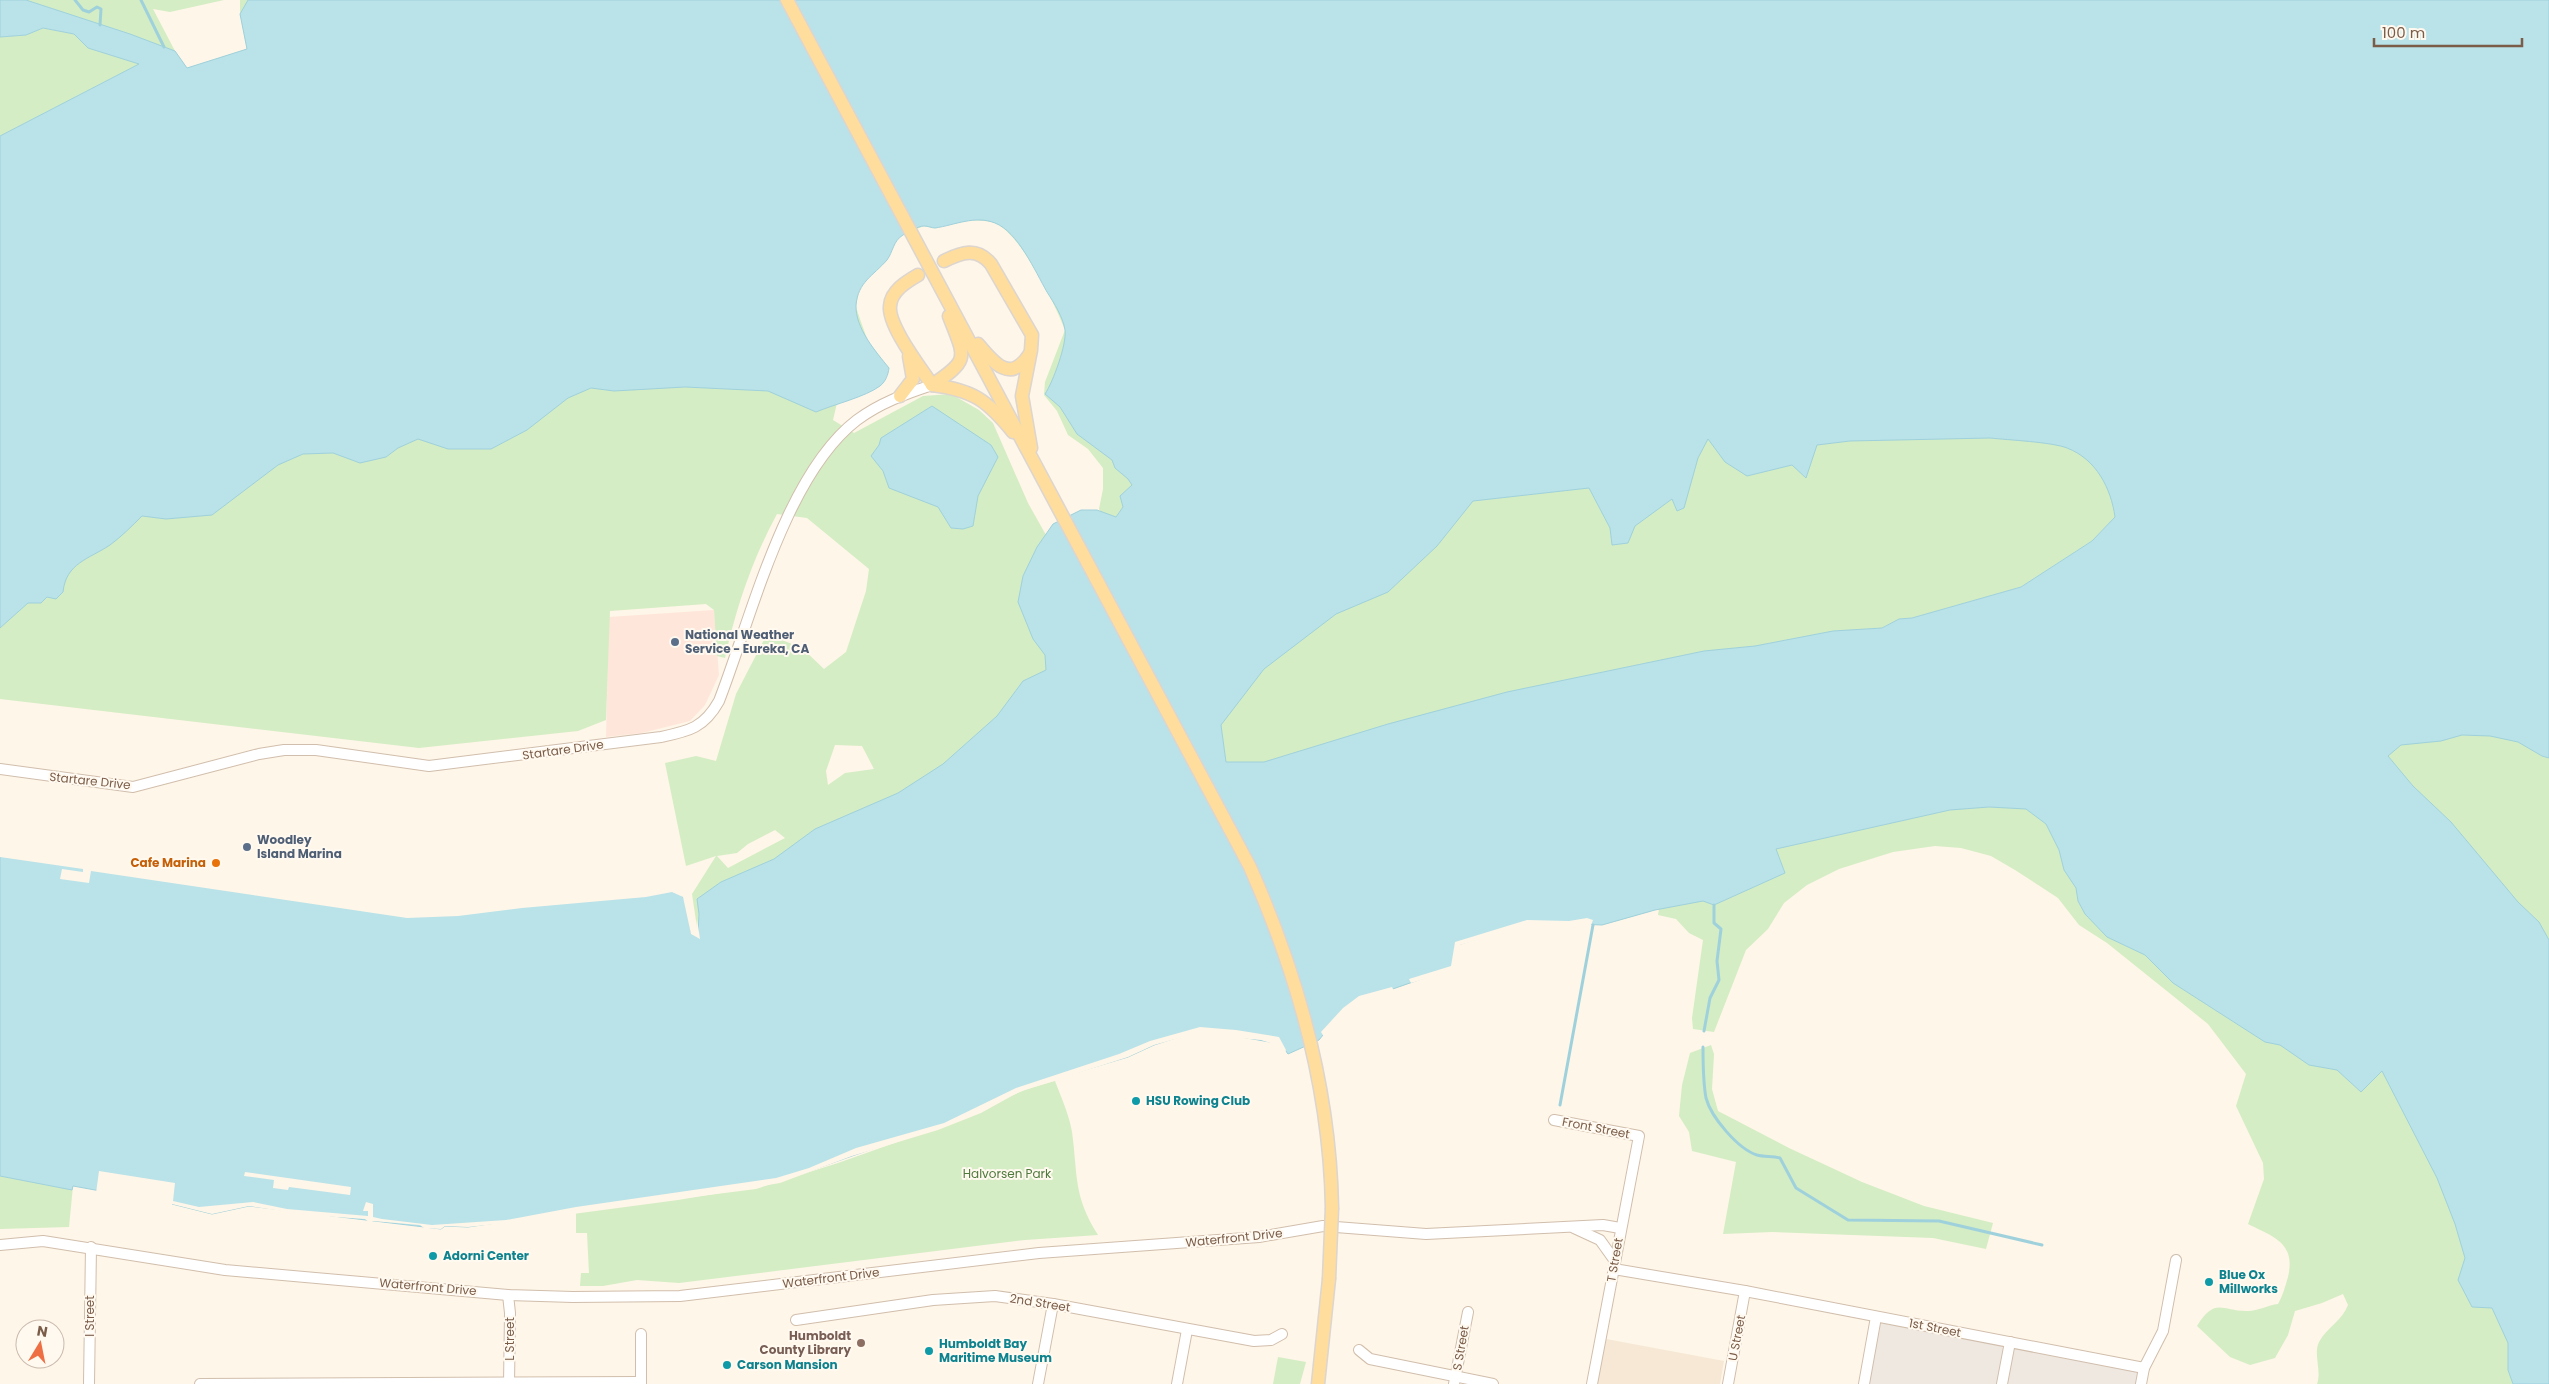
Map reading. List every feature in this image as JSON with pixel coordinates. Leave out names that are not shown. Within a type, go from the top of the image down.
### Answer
[{"type":"main road","points":[[787,0],[1250,866],[1272,916],[1311,1038],[1323,1105],[1331,1198],[1329,1279],[1318,1384]]},
{"type":"main road","points":[[944,261],[964,252],[981,254],[988,260],[1030,329],[1033,342],[1022,387],[1022,405],[1034,462]]},
{"type":"main road","points":[[918,275],[896,292],[890,304],[891,314],[904,341],[932,385],[963,390],[989,405],[1011,430],[1034,462]]},
{"type":"main road","points":[[932,385],[956,369],[961,358],[959,341],[934,275]]},
{"type":"main road","points":[[961,324],[988,356],[1003,368],[1015,369],[1022,365],[1029,356]]},
{"type":"main road","points":[[900,396],[910,384],[913,374],[904,341]]},
{"type":"main road","points":[[1311,1384],[1321,1343]]},
{"type":"street","name":"Startare Drive","points":[[0,770],[133,787],[259,754],[284,750],[316,750],[429,766],[661,737],[698,726],[708,720],[719,701],[766,569],[785,525],[815,469],[855,422],[883,403],[932,385]]},
{"type":"street","name":"Front Street","points":[[1554,1120],[1639,1136]]},
{"type":"street","name":"T Street","points":[[1592,1384],[1620,1228],[1639,1136]]},
{"type":"street","name":"Waterfront Drive","points":[[91,1248],[224,1270],[508,1295],[573,1297],[680,1296],[1039,1253],[1259,1237],[1323,1226],[1415,1234],[1603,1225],[1620,1228]]},
{"type":"street","name":"Waterfront Drive","points":[[1572,1227],[1600,1240],[1614,1265]]},
{"type":"street","points":[[0,1245],[43,1241],[91,1248]]},
{"type":"street","name":"I Street","points":[[89,1384],[91,1248]]},
{"type":"street","points":[[2141,1384],[2144,1368],[2163,1330],[2176,1260]]},
{"type":"street","name":"1st Street","points":[[1614,1265],[1745,1292],[2144,1368]]},
{"type":"street","name":"U Street","points":[[1728,1384],[1745,1292]]},
{"type":"street","name":"L Street","points":[[508,1295],[510,1313],[510,1383]]},
{"type":"street","name":"2nd Street","points":[[796,1320],[933,1300],[973,1296],[1012,1297],[1186,1330],[1262,1341],[1276,1338],[1282,1334]]},
{"type":"street","points":[[1038,1384],[1053,1304]]},
{"type":"street","name":"S Street","points":[[1455,1380],[1468,1312]]},
{"type":"street","points":[[1864,1384],[1876,1316]]},
{"type":"street","points":[[1177,1384],[1186,1330]]},
{"type":"street","points":[[200,1384],[641,1383],[641,1334]]},
{"type":"street","points":[[2002,1384],[2010,1342]]},
{"type":"street","points":[[1359,1350],[1370,1359],[1455,1380],[1493,1384]]},
{"type":"shaded area","points":[[714,610],[719,675],[705,705],[690,721],[642,733],[606,737],[609,617]]},
{"type":"shaded area","points":[[1881,1323],[2139,1371],[2137,1384],[1868,1384]]},
{"type":"shaded area","points":[[1606,1339],[1724,1361],[1720,1384],[1597,1384]]},
{"type":"green space","points":[[19,0],[224,0],[170,12],[153,9],[175,51],[187,68],[247,49],[240,14],[240,0],[397,0],[186,78]]},
{"type":"green space","points":[[2549,0],[2115,517],[2092,541],[2021,587],[1912,618],[1899,619],[1882,628],[1238,783],[1078,686],[698,934],[692,894],[716,856],[686,866],[665,763],[696,756],[716,761],[736,694],[767,634],[802,648],[824,669],[846,652],[866,591],[869,569],[807,518],[777,514],[746,584],[725,658],[717,656],[714,610],[706,604],[610,611],[606,720],[578,731],[419,748],[0,699],[0,530],[473,287]],"holes":[[[968,220],[992,222],[1005,230],[1026,255],[1054,304],[1065,330],[1045,382],[1044,395],[1057,411],[1068,435],[1088,449],[1103,468],[1103,489],[1099,509],[1101,512],[1081,510],[1053,524],[1046,535],[1028,503],[993,423],[979,410],[951,394],[923,396],[854,433],[833,420],[837,403],[868,392],[881,382],[889,368],[868,341],[856,307],[859,289],[870,275],[887,259],[896,241],[902,235],[924,226],[934,228]],[[835,745],[862,746],[874,769],[845,773],[828,785],[826,771]],[[775,830],[785,838],[728,868],[717,856],[737,853],[748,844]]]},
{"type":"green space","points":[[43,28],[74,34],[88,48],[101,52],[113,49],[159,55],[0,158],[0,37],[26,35]]},
{"type":"green space","points":[[2549,504],[2549,1132],[2412,824],[2304,534]]},
{"type":"green space","points":[[2186,731],[2234,733],[2251,747],[2263,743],[2267,754],[2280,769],[2316,800],[2351,850],[2373,888],[2435,1039],[2451,1097],[2472,1206],[2541,1384],[2317,1384],[2319,1374],[2317,1347],[2322,1337],[2338,1320],[2348,1305],[2343,1294],[2295,1311],[2288,1335],[2275,1358],[2250,1365],[2230,1357],[2197,1326],[2209,1311],[2215,1308],[2248,1311],[2278,1304],[2288,1277],[2290,1265],[2286,1249],[2274,1238],[2248,1224],[2264,1179],[2263,1163],[2236,1106],[2246,1074],[2208,1024],[2107,943],[2079,925],[2058,898],[1991,856],[1961,848],[1935,846],[1893,852],[1839,869],[1807,885],[1784,903],[1768,929],[1746,950],[1714,1032],[1693,1029],[1692,1018],[1703,940],[1689,933],[1676,919],[1658,915],[1659,909],[1602,925],[1592,925],[1593,920],[1587,918],[1569,921],[1527,920],[1455,942],[1451,966],[1410,979],[1411,983],[1359,998],[1342,1009],[1320,1032],[1311,1038],[1300,998],[1468,929],[1658,883],[1664,884],[1768,849],[1775,839],[2014,762],[2077,755],[2101,741]]},
{"type":"green space","points":[[1711,1045],[1714,1054],[1712,1089],[1718,1111],[1789,1148],[1862,1182],[1924,1206],[1993,1223],[1986,1249],[1933,1238],[1772,1232],[1723,1234],[1736,1162],[1692,1151],[1689,1132],[1679,1116],[1682,1085],[1690,1053]]},
{"type":"green space","name":"Halvorsen Park","points":[[1055,1081],[1071,1125],[1080,1196],[1098,1235],[1025,1240],[679,1283],[637,1280],[603,1286],[580,1286],[581,1273],[589,1273],[587,1233],[576,1233],[576,1212],[756,1189],[838,1163],[937,1128],[1027,1089]]},
{"type":"green space","points":[[0,1141],[73,1186],[69,1227],[0,1229]]},
{"type":"green space","points":[[1278,1357],[1306,1362],[1300,1384],[1273,1384]]},
{"type":"water","points":[[0,0],[26,0],[130,34],[175,51],[187,68],[247,49],[240,14],[248,0],[2549,0],[2549,758],[2518,742],[2490,736],[2462,735],[2441,741],[2401,745],[2388,756],[2413,786],[2451,822],[2518,902],[2539,922],[2549,940],[2549,1384],[2513,1384],[2508,1370],[2508,1343],[2492,1308],[2472,1307],[2458,1280],[2465,1258],[2455,1224],[2437,1178],[2382,1071],[2361,1092],[2337,1070],[2309,1065],[2280,1045],[2265,1042],[2173,983],[2145,955],[2107,937],[2085,914],[2078,901],[2076,888],[2064,870],[2059,850],[2046,824],[2026,809],[1989,807],[1950,810],[1776,849],[1785,873],[1714,905],[1703,901],[1655,910],[1602,925],[1528,922],[1455,946],[1453,968],[1364,999],[1331,1025],[1319,1040],[1288,1054],[1281,1044],[1213,1032],[1194,1032],[1154,1045],[1128,1057],[1018,1090],[983,1110],[778,1182],[468,1227],[445,1226],[441,1229],[249,1206],[212,1214],[172,1204],[73,1186],[72,1190],[0,1176],[0,852],[416,915],[677,890],[687,902],[691,932],[698,934],[699,914],[697,899],[721,882],[774,859],[815,829],[898,793],[943,764],[997,716],[1023,681],[1046,670],[1045,655],[1033,639],[1018,602],[1023,576],[1037,547],[1053,524],[1081,510],[1097,510],[1116,517],[1123,507],[1120,496],[1132,485],[1115,468],[1112,460],[1077,434],[1060,407],[1045,394],[1059,363],[1064,344],[1065,330],[1058,310],[1018,243],[1003,228],[988,221],[972,220],[935,228],[922,226],[900,237],[887,260],[867,280],[857,297],[857,314],[863,331],[889,368],[882,384],[866,394],[816,412],[768,391],[685,387],[614,391],[591,388],[568,398],[527,430],[491,449],[448,449],[418,439],[398,448],[386,457],[360,463],[333,453],[303,454],[278,465],[212,515],[166,519],[142,516],[114,542],[74,568],[65,582],[63,592],[56,599],[47,597],[41,603],[28,603],[0,628],[0,136],[139,64],[88,48],[74,34],[43,28],[26,35],[0,37]],"holes":[[[1990,438],[2051,444],[2077,453],[2094,467],[2106,485],[2113,506],[2115,517],[2092,541],[2021,587],[1912,618],[1899,619],[1882,628],[1833,631],[1755,646],[1704,651],[1507,692],[1388,724],[1264,762],[1226,762],[1221,725],[1264,669],[1336,614],[1388,592],[1437,546],[1473,501],[1589,488],[1610,528],[1612,545],[1628,543],[1635,526],[1672,499],[1677,511],[1684,508],[1698,458],[1708,439],[1725,462],[1747,476],[1792,465],[1806,478],[1817,445],[1850,441]]]},
{"type":"water","points":[[932,406],[991,445],[998,457],[978,496],[973,526],[963,529],[951,528],[938,507],[889,488],[883,471],[871,456],[879,445],[881,438]]},
{"type":"pier","points":[[0,850],[416,912],[677,887],[689,902],[693,930],[696,931],[697,919],[700,939],[691,934],[683,897],[672,892],[646,897],[522,908],[458,916],[407,918],[91,871],[89,883],[60,879],[62,869],[83,872],[83,869],[0,857]]},
{"type":"pier","points":[[1587,918],[1593,920],[1590,928],[1528,925],[1460,945],[1457,948],[1455,970],[1411,983],[1409,979],[1451,966],[1455,942],[1527,920],[1569,921]]},
{"type":"pier","points":[[1392,987],[1394,991],[1365,1001],[1349,1012],[1324,1037],[1321,1032],[1343,1008],[1359,996]]},
{"type":"pier","points":[[1200,1027],[1236,1030],[1279,1037],[1286,1050],[1285,1053],[1277,1045],[1261,1040],[1193,1034],[1154,1045],[1128,1057],[1019,1092],[981,1113],[938,1130],[852,1156],[780,1183],[678,1200],[507,1225],[506,1223],[468,1227],[445,1226],[441,1229],[424,1228],[420,1225],[373,1221],[370,1223],[365,1219],[307,1215],[249,1206],[212,1214],[172,1204],[172,1207],[96,1193],[99,1171],[175,1183],[173,1201],[199,1207],[253,1202],[287,1209],[368,1216],[368,1211],[363,1211],[366,1202],[373,1204],[373,1217],[382,1219],[432,1225],[506,1220],[576,1207],[776,1178],[809,1168],[856,1148],[944,1123],[1016,1088],[1119,1054],[1150,1041]]},
{"type":"pier","points":[[245,1172],[351,1187],[350,1195],[289,1187],[288,1190],[273,1188],[274,1180],[244,1176]]},
{"type":"waterway","points":[[75,0],[83,10],[89,12],[97,7],[101,9],[100,25]]},
{"type":"waterway","points":[[141,0],[164,47]]},
{"type":"waterway","points":[[1704,1031],[1710,998],[1719,980],[1717,961],[1721,929],[1714,923],[1714,905]]},
{"type":"waterway","points":[[1560,1105],[1593,925]]},
{"type":"waterway","points":[[1703,1047],[1706,1098],[1719,1123],[1750,1152],[1760,1156],[1780,1158],[1796,1188],[1848,1220],[1939,1221],[2042,1245]]},
{"type":"place","name":"National Weather Service - Eureka, CA","points":[[675,642]]},
{"type":"place","name":"Woodley Island Marina","points":[[247,847]]},
{"type":"place","name":"Cafe Marina","points":[[216,863]]},
{"type":"place","name":"HSU Rowing Club","points":[[1136,1101]]},
{"type":"place","name":"Adorni Center","points":[[433,1256]]},
{"type":"place","name":"Blue Ox Millworks","points":[[2209,1282]]},
{"type":"place","name":"Humboldt County Library","points":[[861,1343]]},
{"type":"place","name":"Humboldt Bay Maritime Museum","points":[[929,1351]]},
{"type":"place","name":"Carson Mansion","points":[[727,1365]]}]
